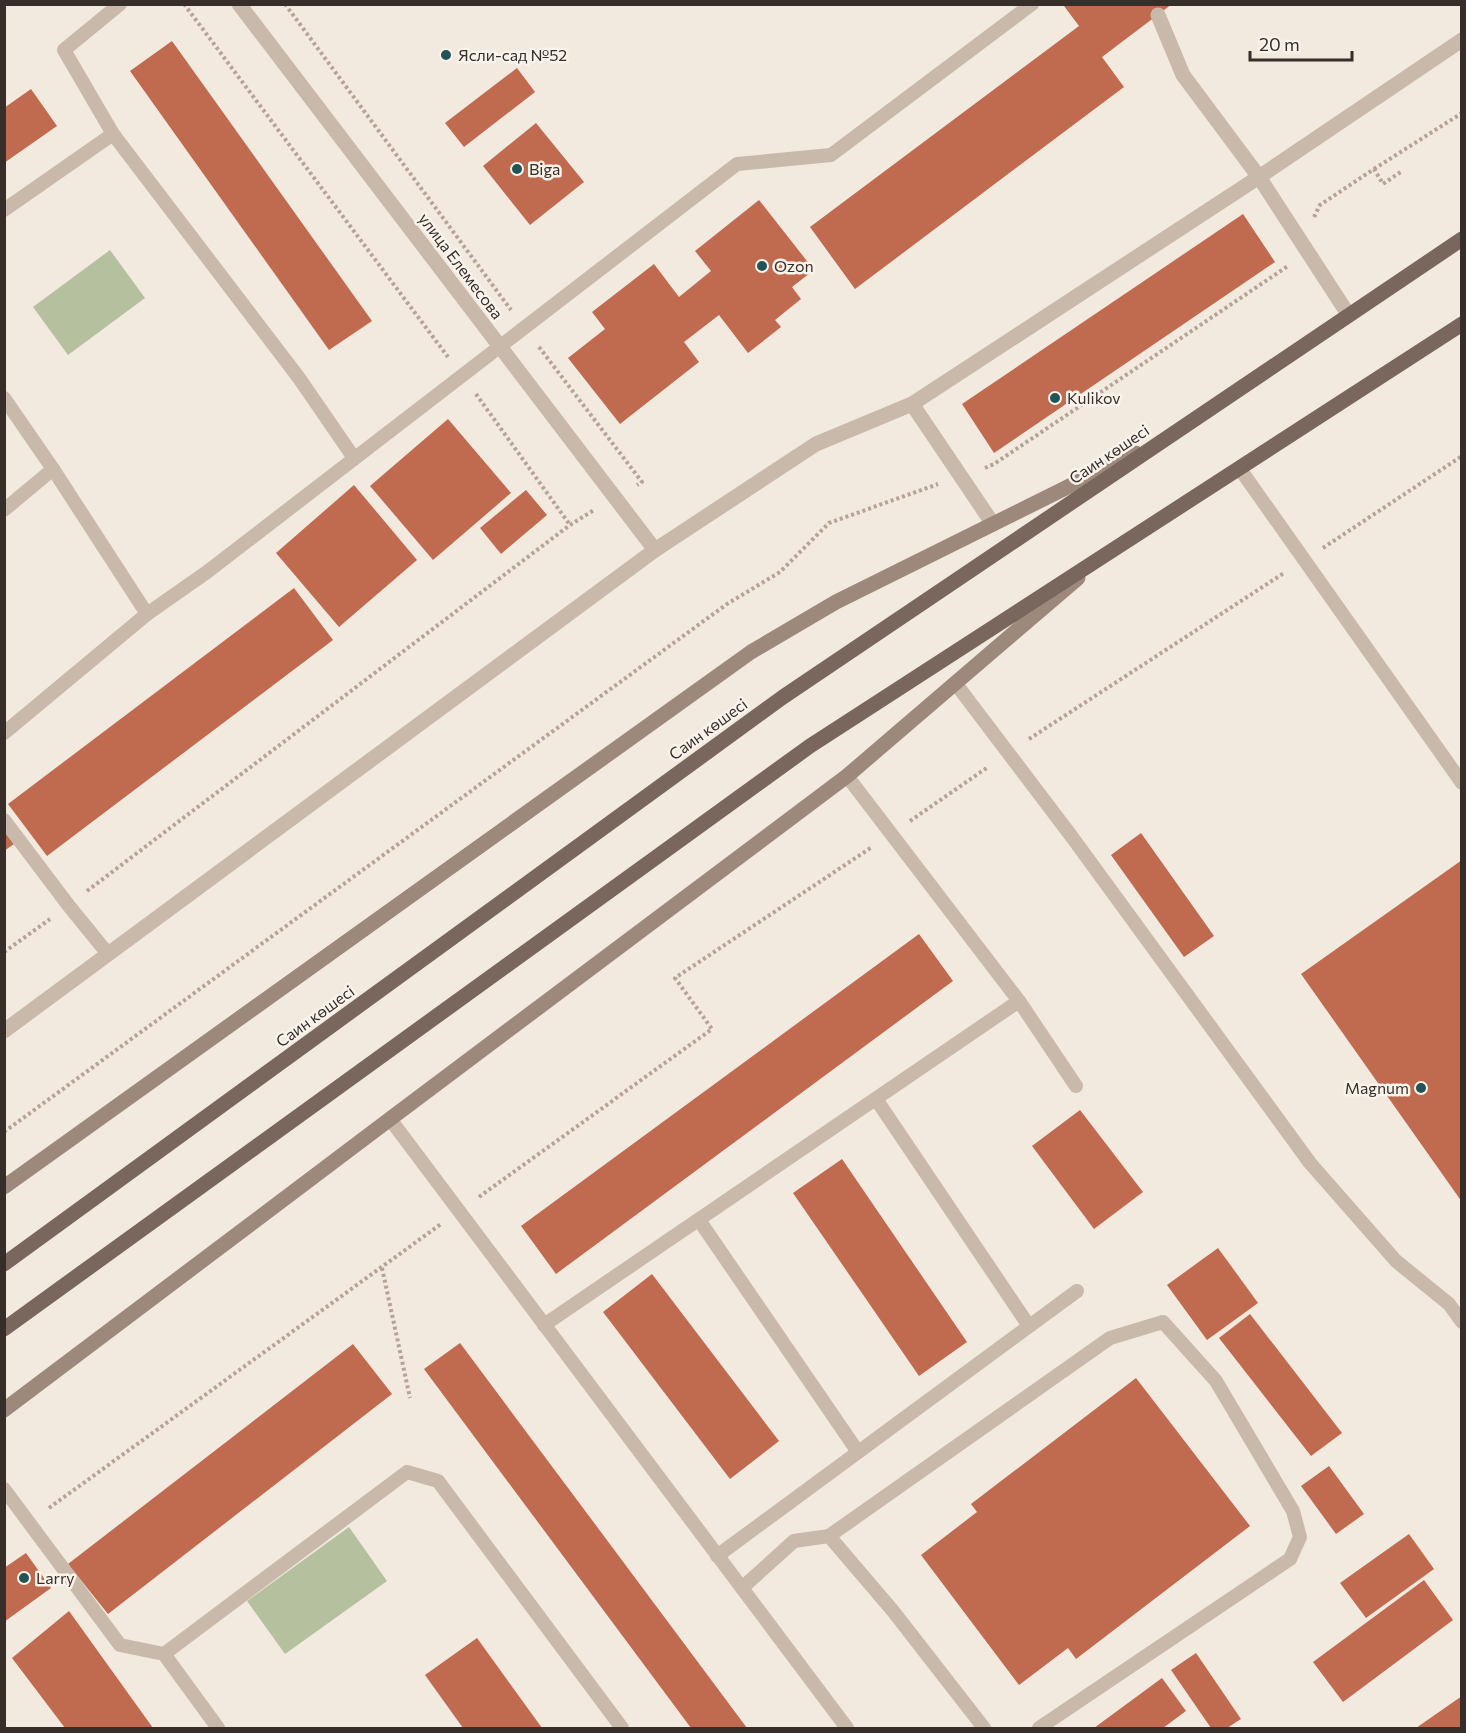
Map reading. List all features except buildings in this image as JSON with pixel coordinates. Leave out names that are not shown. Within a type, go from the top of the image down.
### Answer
[{"type":"main road","points":[[1166,438],[1461,239]]},
{"type":"main road","points":[[4,1329],[810,746],[1461,324]]},
{"type":"main road","name":"Саин көшесі","points":[[4,1187],[751,652],[836,602],[1166,438]]},
{"type":"main road","name":"Саин көшесі","points":[[4,1264],[783,697],[1166,438]]},
{"type":"main road","points":[[4,1410],[847,777],[1105,555]]},
{"type":"street","name":"улица Елемесова","points":[[239,4],[655,550]]},
{"type":"street","points":[[1158,15],[1183,75],[1259,177],[1348,314]]},
{"type":"street","points":[[4,1031],[655,550],[816,444],[912,404],[1259,177],[1461,40]]},
{"type":"street","points":[[912,404],[993,524]]},
{"type":"lane","points":[[120,4],[64,50],[113,134],[299,378],[354,458]]},
{"type":"lane","points":[[4,733],[147,614],[207,572],[737,164],[831,155],[1032,4]]},
{"type":"lane","points":[[4,210],[113,134]]},
{"type":"lane","points":[[4,398],[147,614]]},
{"type":"lane","points":[[4,510],[53,469]]},
{"type":"lane","points":[[1240,469],[1461,783]]},
{"type":"lane","points":[[956,684],[1072,837],[1310,1162],[1396,1261],[1449,1304],[1461,1322]]},
{"type":"lane","points":[[847,777],[1019,1001],[1076,1086]]},
{"type":"lane","points":[[4,820],[108,954]]},
{"type":"lane","points":[[544,1325],[1019,1001]]},
{"type":"lane","points":[[876,1099],[1029,1326]]},
{"type":"lane","points":[[390,1119],[847,1728]]},
{"type":"lane","points":[[699,1220],[858,1452]]},
{"type":"lane","points":[[717,1556],[1077,1291]]},
{"type":"lane","points":[[742,1588],[794,1541],[829,1536],[1110,1338],[1163,1322],[1216,1380],[1293,1511],[1300,1537],[1290,1559],[1039,1728]]},
{"type":"lane","points":[[164,1654],[407,1472],[438,1481],[622,1728]]},
{"type":"lane","points":[[4,1489],[120,1645],[164,1654],[218,1728]]},
{"type":"lane","points":[[829,1536],[893,1611],[984,1728]]},
{"type":"path","points":[[4,951],[69,906],[570,525],[462,375],[184,4]]},
{"type":"path","points":[[285,4],[523,327],[642,482]]},
{"type":"path","points":[[4,1132],[727,604],[780,572],[829,523],[994,464],[1290,265],[1320,205],[1461,113]]},
{"type":"path","points":[[1374,169],[1383,184],[1402,171]]},
{"type":"path","points":[[30,1522],[712,1029],[675,978],[1007,754],[1461,456]]},
{"type":"path","points":[[382,1268],[410,1398]]},
{"type":"green space","points":[[110,250],[145,298],[68,355],[33,307]]},
{"type":"green space","points":[[349,1527],[387,1581],[285,1654],[247,1601]]},
{"type":"place","name":"Ясли-сад №52","points":[[446,55]]},
{"type":"place","name":"Biga","points":[[517,169]]},
{"type":"place","name":"Ozon","points":[[762,266]]},
{"type":"place","name":"Kulikov","points":[[1055,398]]},
{"type":"place","name":"Magnum","points":[[1421,1088]]},
{"type":"place","name":"Larry","points":[[24,1578]]}]
